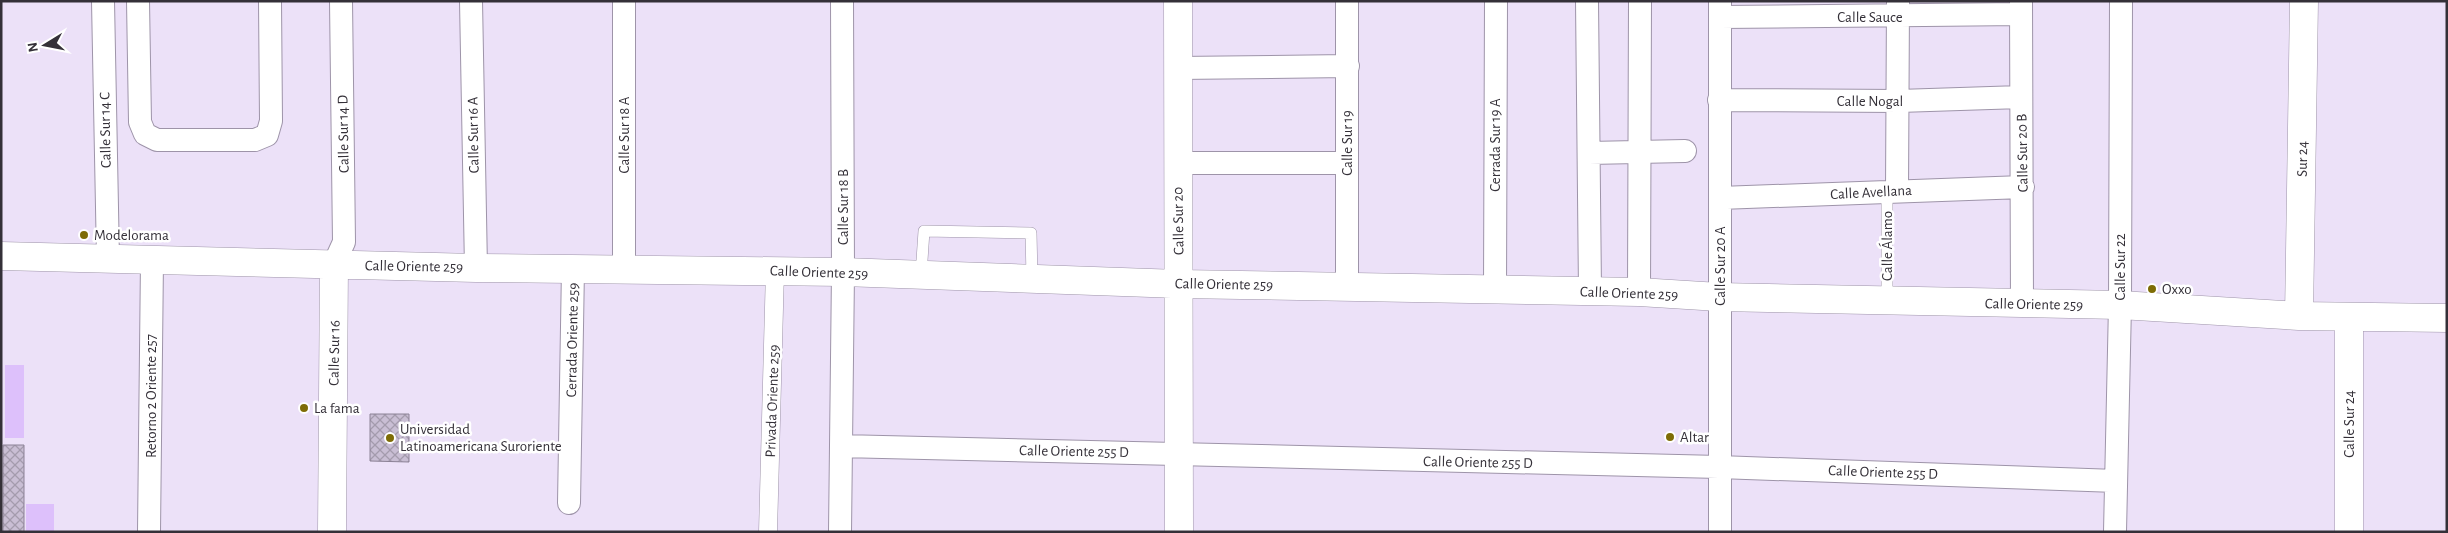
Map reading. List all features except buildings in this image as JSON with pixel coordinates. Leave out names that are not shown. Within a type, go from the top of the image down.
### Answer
[{"type":"street","name":"Calle Sur 14 C","points":[[103,1],[108,259]]},
{"type":"street","points":[[138,1],[140,122],[145,134],[157,140],[255,140],[267,135],[271,121],[270,1]]},
{"type":"street","name":"Calle Sur 14 D","points":[[334,264],[344,242],[341,1]]},
{"type":"street","name":"Calle Sur 16 A","points":[[471,1],[476,268]]},
{"type":"street","name":"Calle Sur 18 A","points":[[624,1],[624,268]]},
{"type":"street","name":"Calle Sur 18 B","points":[[840,532],[843,272],[842,1]]},
{"type":"street","name":"Calle Sur 20","points":[[1178,1],[1179,532]]},
{"type":"street","name":"Calle Sur 19","points":[[1347,1],[1347,286]]},
{"type":"street","name":"Cerrada Sur 19 A","points":[[1495,289],[1496,1]]},
{"type":"street","points":[[1587,1],[1590,291]]},
{"type":"street","points":[[1639,292],[1640,1]]},
{"type":"street","name":"Calle Sur 22","points":[[2116,532],[2120,305],[2121,1]]},
{"type":"street","name":"Sur 24","points":[[2299,316],[2304,1]]},
{"type":"street","name":"Calle Sauce","points":[[1720,9],[2021,8]]},
{"type":"street","name":"Calle Sur 20 B","points":[[2021,8],[2022,304]]},
{"type":"street","name":"Calle Sur 20 A","points":[[1720,9],[1720,532]]},
{"type":"street","name":"Calle Álamo","points":[[1892,191],[1899,102],[1898,9]]},
{"type":"street","points":[[1177,68],[1348,66]]},
{"type":"street","name":"Calle Nogal","points":[[1719,100],[1899,102],[2021,97]]},
{"type":"street","points":[[1589,153],[1685,151]]},
{"type":"street","points":[[1178,163],[1347,163]]},
{"type":"street","name":"Calle Avellana","points":[[1720,198],[2023,186]]},
{"type":"street","name":"Calle Oriente 259","points":[[1,256],[476,268],[775,270],[1032,277],[1179,284],[1639,292],[1720,297],[2120,305],[2299,316],[2447,318]]},
{"type":"street","name":"Retorno 2 Oriente 257","points":[[149,532],[152,260]]},
{"type":"street","name":"Calle Sur 16","points":[[332,532],[334,264]]},
{"type":"street","name":"Cerrada Oriente 259","points":[[569,503],[573,268]]},
{"type":"street","name":"Privada Oriente 259","points":[[768,532],[775,270]]},
{"type":"street","name":"Calle Sur 24","points":[[2349,317],[2349,532]]},
{"type":"street","name":"Calle Oriente 255 D","points":[[841,446],[1719,467],[2116,481]]},
{"type":"lane","name":"Calle Álamo","points":[[1887,301],[1892,191]]},
{"type":"lane","points":[[921,275],[924,231],[1031,233],[1032,277]]},
{"type":"shaded area","points":[[5,365],[24,365],[24,438],[5,438]]},
{"type":"shaded area","points":[[26,504],[54,504],[54,532],[26,532]]},
{"type":"place","name":"Modelorama","points":[[84,235]]},
{"type":"place","name":"Oxxo","points":[[2152,289]]},
{"type":"place","name":"La fama","points":[[304,408]]},
{"type":"place","name":"Altar","points":[[1670,437]]},
{"type":"place","name":"Universidad Latinoamericana Suroriente","points":[[390,438]]}]
